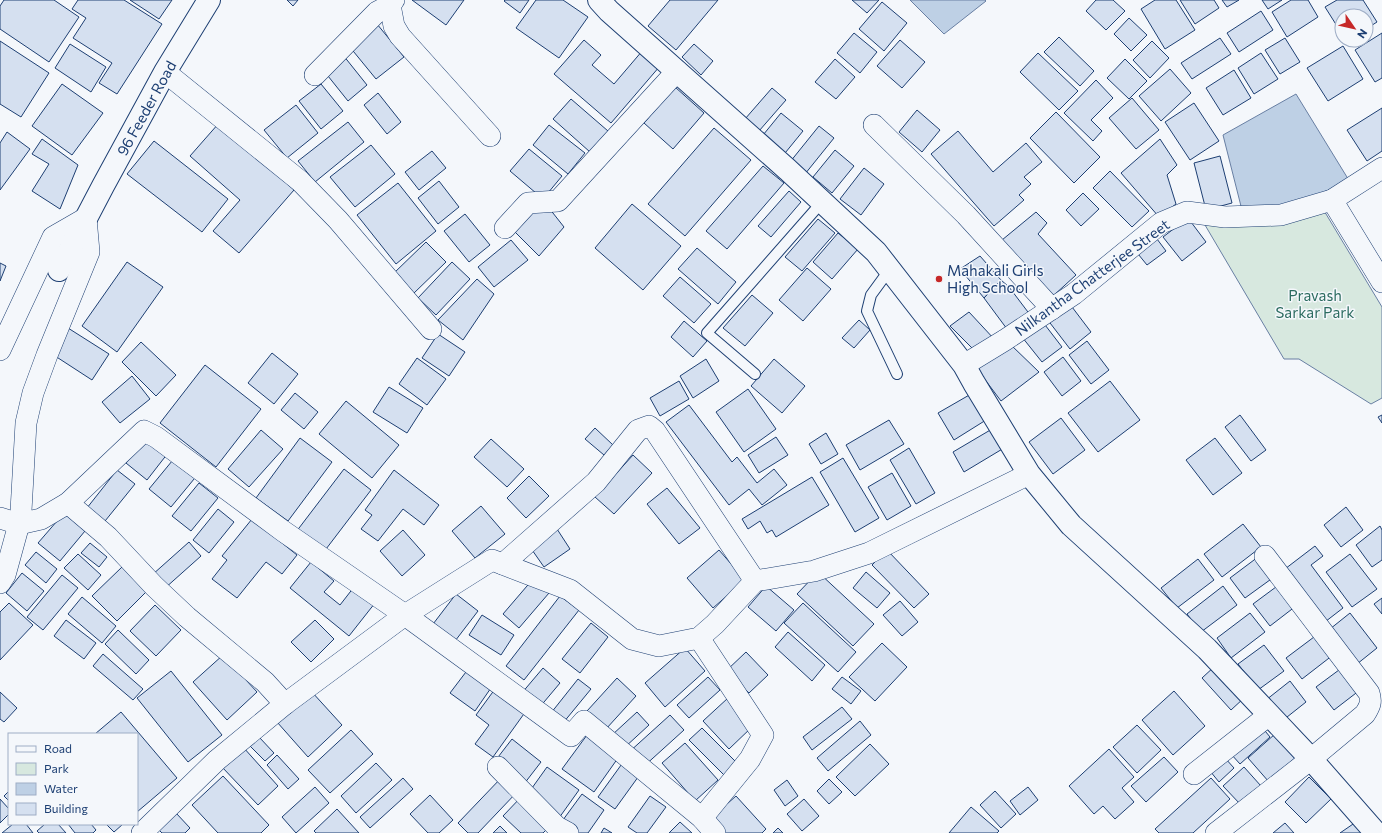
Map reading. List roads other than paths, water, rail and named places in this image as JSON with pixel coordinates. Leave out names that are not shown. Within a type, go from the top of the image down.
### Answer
[{"type":"street","name":"96 Feeder Road","points":[[59,270],[165,72],[209,0]]},
{"type":"street","points":[[315,75],[377,12],[392,2],[394,26],[400,36],[490,136]]},
{"type":"street","points":[[608,4],[677,71],[876,252],[964,365],[1029,474],[1071,525],[1207,649],[1311,759],[1376,833]]},
{"type":"street","points":[[505,228],[528,203],[558,201],[677,71]]},
{"type":"street","points":[[165,72],[300,181],[338,220],[431,329]]},
{"type":"street","points":[[874,125],[966,215],[1052,309]]},
{"type":"street","name":"Nilkantha Chatterjee Street","points":[[964,365],[1006,340],[1074,294],[1161,223],[1187,212],[1225,217],[1282,215],[1332,200],[1382,168]]},
{"type":"street","points":[[1332,200],[1382,282]]},
{"type":"street","points":[[0,350],[53,237],[86,218],[89,252],[47,355],[34,393],[26,423],[21,511],[9,521],[5,575],[0,583]]},
{"type":"street","points":[[503,564],[596,482],[638,430],[649,426],[655,432],[754,581]]},
{"type":"street","points":[[9,521],[41,519],[68,503],[144,431],[156,436],[283,531],[405,615],[571,736],[584,721],[708,825],[750,759],[763,735],[699,638]]},
{"type":"street","points":[[142,833],[217,760],[285,704],[405,615],[492,560],[570,590],[632,639],[659,646],[699,638],[715,624],[754,581],[814,571],[869,553],[1029,474]]},
{"type":"street","points":[[68,503],[108,537],[154,586],[187,617],[265,682],[285,704]]},
{"type":"street","points":[[1216,833],[1311,759],[1365,714],[1370,707],[1371,701],[1369,693],[1265,556]]},
{"type":"street","points":[[1194,774],[1268,715]]},
{"type":"street","points":[[498,767],[557,827],[568,833]]},
{"type":"lane","points":[[755,374],[707,333],[822,202]]},
{"type":"lane","points":[[890,269],[871,295],[867,311],[897,374]]},
{"type":"water","points":[[910,0],[985,0],[986,1],[944,34]]},
{"type":"water","points":[[1296,94],[1350,182],[1245,222],[1223,135]]},
{"type":"place","name":"Mahakali Girls High School","points":[[939,279]]},
{"type":"park label","name":"Pravash Sarkar Park","points":[[1315,304]]}]
